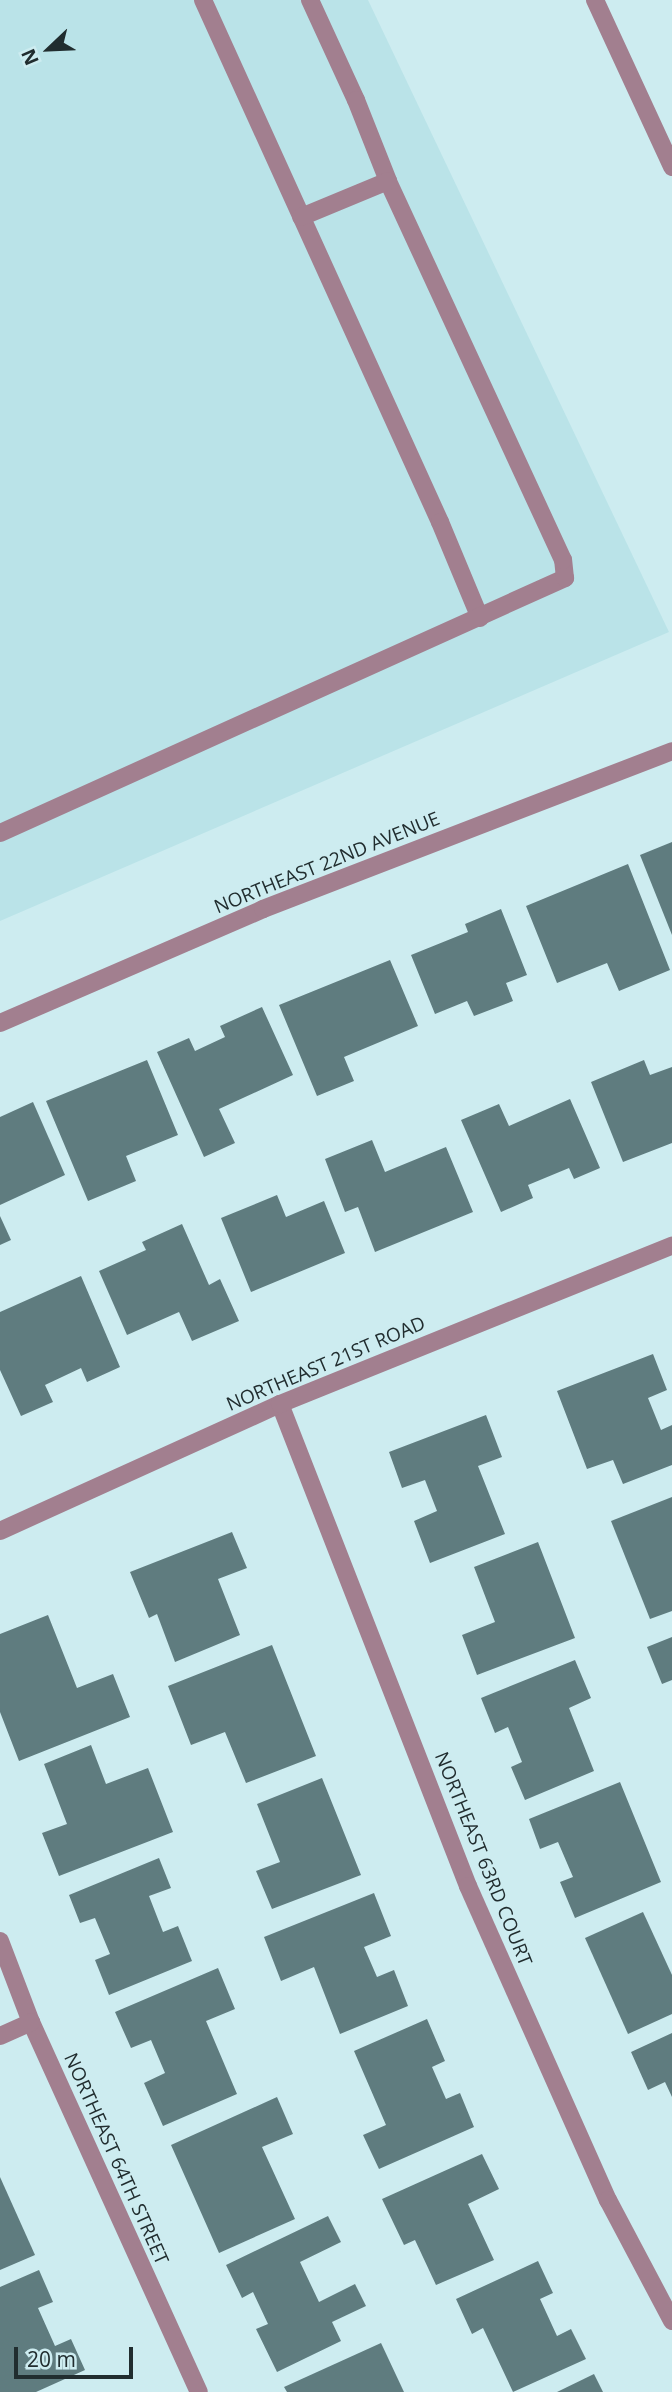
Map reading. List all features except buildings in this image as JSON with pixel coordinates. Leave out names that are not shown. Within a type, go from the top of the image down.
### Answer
[{"type":"street","points":[[203,0],[440,522],[480,618]]},
{"type":"street","points":[[0,833],[565,578],[563,561],[388,181],[356,100],[310,0]]},
{"type":"street","points":[[595,0],[672,167]]},
{"type":"street","points":[[302,217],[388,181]]},
{"type":"street","name":"NORTHEAST 22ND AVENUE","points":[[0,1023],[263,909],[672,751]]},
{"type":"street","name":"NORTHEAST 21ST ROAD","points":[[0,1531],[280,1404],[672,1246]]},
{"type":"street","name":"NORTHEAST 63RD COURT","points":[[280,1404],[468,1885],[608,2200],[672,2321]]},
{"type":"street","name":"NORTHEAST 64TH STREET","points":[[0,1941],[31,2022],[199,2392]]},
{"type":"street","points":[[0,2036],[31,2022]]},
{"type":"shaded area","points":[[0,0],[368,0],[669,632],[0,921]]}]
